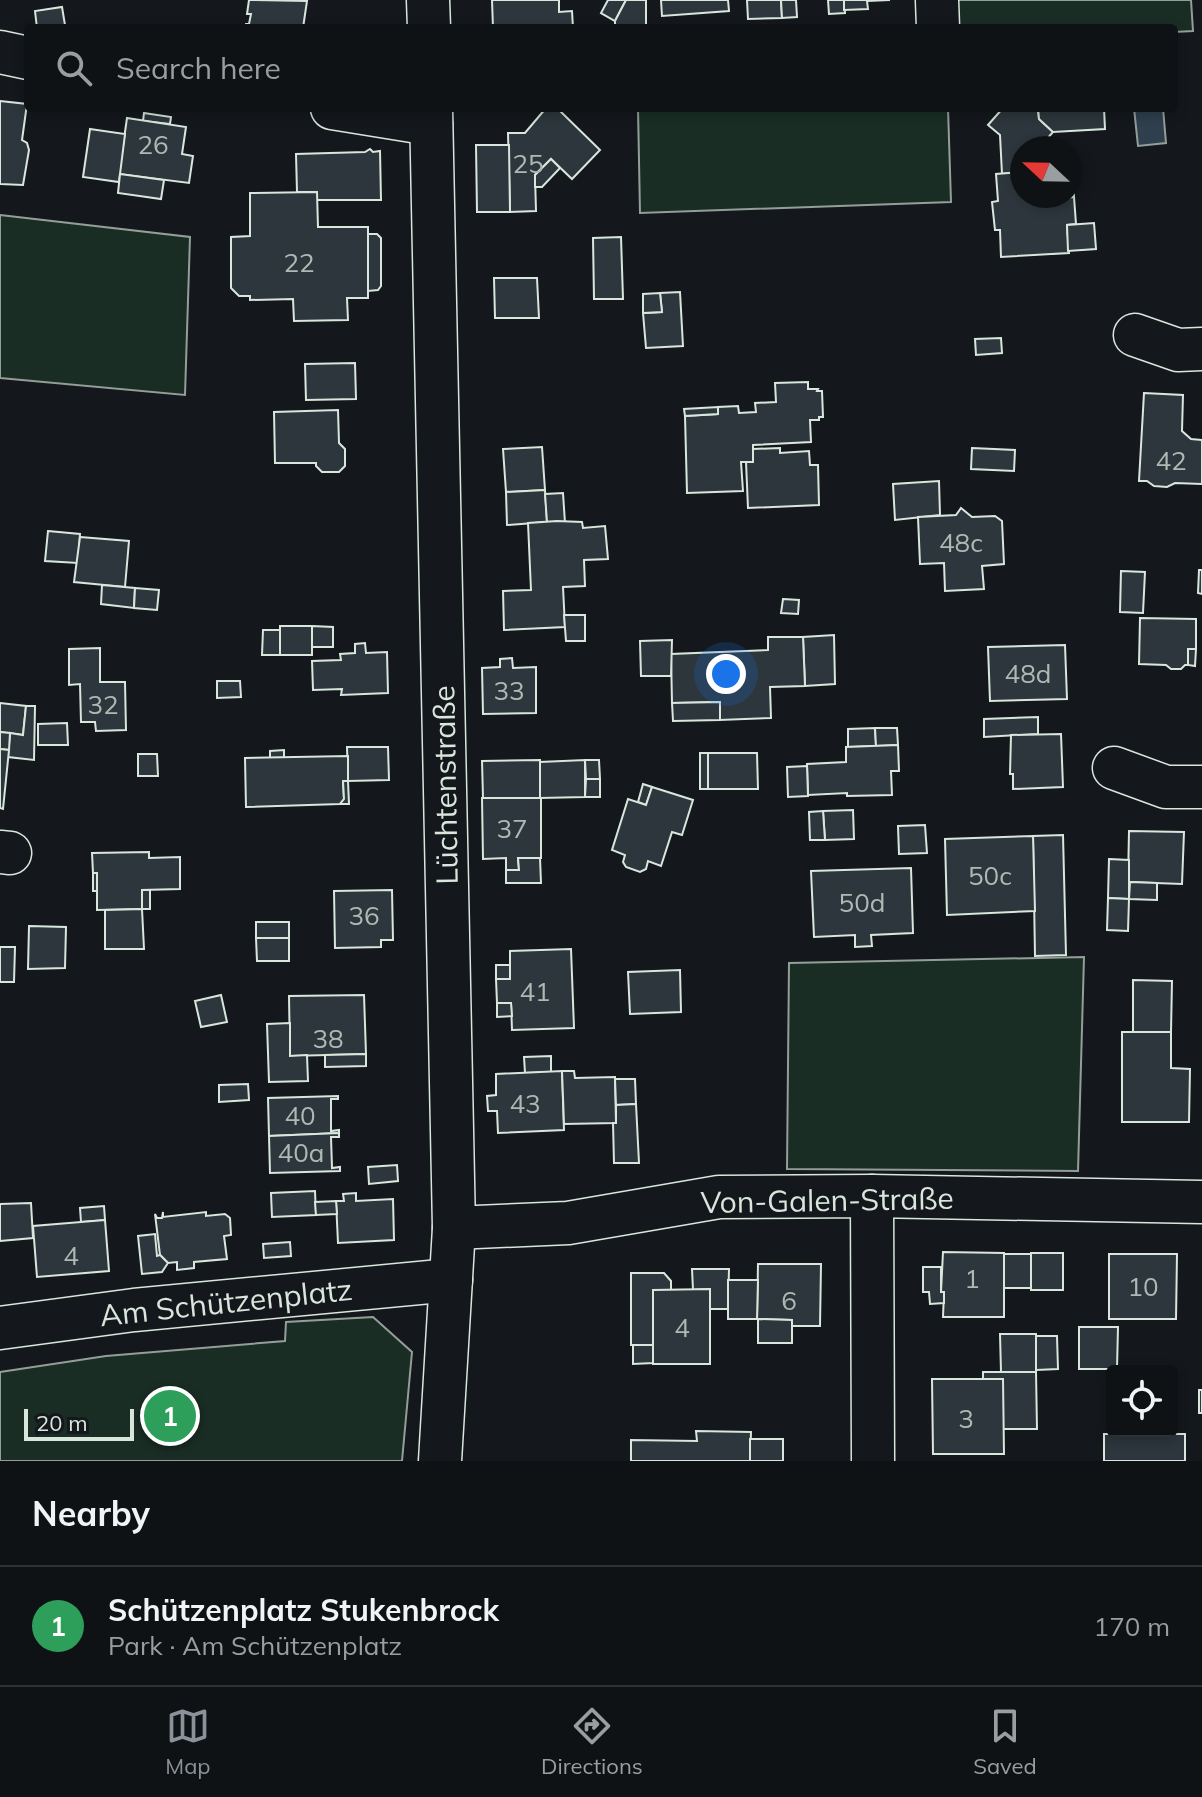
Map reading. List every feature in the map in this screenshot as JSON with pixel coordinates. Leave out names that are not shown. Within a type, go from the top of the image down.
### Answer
[{"type":"street","points":[[428,0],[429,24]]},
{"type":"street","points":[[937,0],[938,24]]},
{"type":"street","points":[[0,52],[24,57]]},
{"type":"street","points":[[382,112],[431,116]]},
{"type":"street","name":"Lüchtenstraße","points":[[431,116],[454,1228],[440,1461]]},
{"type":"street","points":[[1135,335],[1178,350],[1202,349]]},
{"type":"street","points":[[1114,768],[1166,787],[1202,787]]},
{"type":"street","points":[[872,1196],[873,1461]]},
{"type":"street","name":"Von-Galen-Straße","points":[[454,1228],[568,1223],[719,1197],[872,1196],[1202,1202]]},
{"type":"street","name":"Am Schützenplatz","points":[[0,1328],[134,1310],[451,1280]]},
{"type":"green space","points":[[957,0],[1191,0],[1193,31],[1178,32],[1178,24],[959,24]]},
{"type":"green space","points":[[638,112],[948,112],[951,202],[640,213]]},
{"type":"green space","points":[[0,215],[190,237],[185,395],[0,378]]},
{"type":"green space","points":[[1084,957],[1078,1171],[787,1169],[789,963]]},
{"type":"green space","points":[[373,1317],[412,1352],[402,1461],[0,1461],[0,1372],[106,1356],[285,1341],[286,1322]]},
{"type":"water","points":[[1134,112],[1163,112],[1166,143],[1138,146]]},
{"type":"building","points":[[249,0],[307,1],[304,24],[249,24],[251,14],[247,14]]},
{"type":"building","points":[[492,0],[559,0],[559,12],[572,11],[573,24],[493,24]]},
{"type":"building","points":[[608,0],[626,0],[615,21],[601,13]]},
{"type":"building","points":[[626,0],[646,0],[646,24],[615,24]]},
{"type":"building","points":[[661,0],[728,0],[729,11],[662,16]]},
{"type":"building","points":[[747,0],[781,0],[782,18],[748,19]]},
{"type":"building","points":[[781,0],[796,0],[797,17],[782,18]]},
{"type":"building","points":[[828,0],[844,0],[845,13],[829,14]]},
{"type":"building","points":[[844,0],[890,0],[867,1],[868,9],[844,10]]},
{"type":"building","points":[[62,7],[65,24],[37,24],[35,11]]},
{"type":"building","points":[[0,101],[24,104],[22,140],[29,150],[23,185],[0,184]]},
{"type":"building","points":[[543,112],[561,112],[600,150],[572,179],[551,159],[535,175],[536,211],[510,212],[508,133],[525,133]]},
{"type":"building","points":[[999,112],[1038,112],[1039,119],[1053,132],[1050,136],[1010,136],[1010,173],[1002,174],[1000,135],[988,125]]},
{"type":"building","points":[[1038,112],[1104,112],[1105,129],[1053,132],[1039,119]]},
{"type":"building","points":[[144,113],[171,117],[170,124],[143,121]]},
{"type":"building","points":[[127,118],[186,127],[182,154],[193,156],[189,183],[119,174]]},
{"type":"building","points":[[90,129],[125,134],[119,182],[83,177]]},
{"type":"building","points":[[476,145],[509,145],[510,212],[477,212]]},
{"type":"building","points":[[370,149],[380,151],[381,200],[317,200],[317,192],[297,192],[296,154],[365,152]]},
{"type":"building","points":[[551,159],[560,168],[542,187],[535,187],[535,175]]},
{"type":"building","points":[[1010,173],[1010,208],[1075,208],[1076,224],[1067,225],[1069,253],[1001,257],[1000,230],[995,230],[992,202],[998,201],[996,174]]},
{"type":"building","points":[[120,174],[164,180],[161,199],[118,193]]},
{"type":"building","points":[[317,192],[318,227],[368,227],[368,298],[347,298],[348,320],[294,321],[293,299],[250,300],[250,296],[239,296],[231,288],[231,237],[250,236],[250,193]]},
{"type":"building","points":[[1094,223],[1096,249],[1068,251],[1067,225]]},
{"type":"building","points":[[368,234],[377,234],[381,238],[381,286],[378,290],[368,291]]},
{"type":"building","points":[[621,237],[623,299],[594,299],[593,238]]},
{"type":"building","points":[[494,278],[537,278],[539,318],[495,318]]},
{"type":"building","points":[[680,292],[683,346],[646,348],[643,313],[662,312],[660,293]]},
{"type":"building","points":[[660,293],[662,312],[643,313],[643,294]]},
{"type":"building","points":[[1001,338],[1002,353],[976,355],[975,339]]},
{"type":"building","points":[[355,363],[356,399],[306,400],[305,364]]},
{"type":"building","points":[[808,382],[808,389],[822,391],[823,417],[810,420],[811,442],[753,445],[753,462],[741,462],[743,491],[687,493],[685,416],[718,414],[718,407],[738,406],[739,413],[756,412],[755,403],[776,402],[775,383]]},
{"type":"building","points":[[1144,393],[1183,395],[1182,431],[1191,439],[1202,440],[1202,484],[1175,483],[1167,487],[1139,481]]},
{"type":"building","points":[[718,407],[718,414],[685,416],[684,409]]},
{"type":"building","points":[[338,410],[339,443],[345,449],[345,466],[339,472],[322,472],[316,463],[275,463],[274,412]]},
{"type":"building","points":[[542,447],[545,490],[506,492],[503,449]]},
{"type":"building","points":[[780,448],[780,453],[809,451],[810,465],[818,465],[819,505],[748,508],[746,462],[753,462],[753,449]]},
{"type":"building","points":[[972,448],[1015,450],[1014,471],[971,469]]},
{"type":"building","points":[[939,481],[940,515],[895,520],[893,484]]},
{"type":"building","points":[[545,490],[547,522],[507,525],[506,492]]},
{"type":"building","points":[[563,493],[565,523],[547,522],[545,494]]},
{"type":"building","points":[[961,508],[972,517],[995,516],[1002,521],[1004,564],[982,566],[984,589],[945,591],[944,563],[920,564],[918,517],[956,515]]},
{"type":"building","points":[[582,522],[583,528],[605,526],[608,559],[584,560],[585,586],[563,587],[565,627],[504,630],[503,591],[531,590],[528,523]]},
{"type":"building","points":[[48,531],[80,534],[78,563],[45,561]]},
{"type":"building","points":[[80,537],[129,541],[125,587],[74,582]]},
{"type":"building","points":[[1199,570],[1202,570],[1202,594],[1198,593]]},
{"type":"building","points":[[1121,571],[1145,572],[1143,613],[1120,612]]},
{"type":"building","points":[[102,585],[135,588],[134,608],[101,604]]},
{"type":"building","points":[[135,588],[159,590],[157,610],[134,608]]},
{"type":"building","points":[[783,599],[799,600],[798,614],[781,613]]},
{"type":"building","points":[[564,615],[585,615],[585,641],[566,641]]},
{"type":"building","points":[[1140,618],[1196,619],[1196,649],[1188,649],[1188,665],[1171,669],[1166,665],[1139,664]]},
{"type":"building","points":[[280,626],[312,626],[312,655],[280,655]]},
{"type":"building","points":[[312,626],[333,627],[333,647],[312,647]]},
{"type":"building","points":[[263,630],[280,630],[280,655],[262,655]]},
{"type":"building","points":[[834,635],[835,684],[805,686],[803,637]]},
{"type":"building","points":[[768,637],[803,637],[805,686],[770,687],[771,718],[720,720],[720,702],[672,703],[671,654],[768,650]]},
{"type":"building","points":[[672,640],[671,676],[641,676],[640,641]]},
{"type":"building","points":[[365,643],[366,653],[387,652],[388,693],[341,695],[342,689],[313,690],[312,661],[341,660],[340,654],[355,653],[355,644]]},
{"type":"building","points":[[1065,645],[1067,699],[990,701],[988,647]]},
{"type":"building","points":[[100,648],[100,682],[125,682],[126,730],[96,731],[95,722],[81,722],[80,684],[69,685],[69,649]]},
{"type":"building","points":[[1188,649],[1196,649],[1195,666],[1188,665]]},
{"type":"building","points":[[512,658],[513,668],[536,667],[536,713],[483,714],[482,668],[500,667],[500,659]]},
{"type":"building","points":[[217,681],[240,681],[241,697],[217,698]]},
{"type":"building","points":[[720,702],[720,720],[673,721],[672,703]]},
{"type":"building","points":[[0,703],[26,706],[23,735],[0,732]]},
{"type":"building","points":[[26,706],[35,706],[34,760],[8,757],[10,733],[23,735]]},
{"type":"building","points":[[1038,717],[1038,734],[984,737],[984,719]]},
{"type":"building","points":[[67,723],[68,745],[38,745],[38,724]]},
{"type":"building","points":[[875,728],[876,746],[848,747],[848,729]]},
{"type":"building","points":[[875,728],[897,728],[898,745],[876,746]]},
{"type":"building","points":[[0,732],[10,733],[9,750],[0,749]]},
{"type":"building","points":[[1061,734],[1063,787],[1013,789],[1013,774],[1010,774],[1011,735]]},
{"type":"building","points":[[898,745],[899,771],[891,771],[892,795],[808,795],[807,764],[846,762],[846,747]]},
{"type":"building","points":[[347,747],[388,747],[389,780],[348,781]]},
{"type":"building","points":[[0,749],[9,750],[3,809],[0,808]]},
{"type":"building","points":[[284,750],[284,758],[270,758],[270,751]]},
{"type":"building","points":[[700,753],[708,753],[708,789],[700,789]]},
{"type":"building","points":[[708,753],[757,753],[758,789],[708,789]]},
{"type":"building","points":[[138,754],[157,754],[158,776],[138,776]]},
{"type":"building","points":[[348,756],[348,781],[343,781],[344,799],[340,804],[246,807],[245,758]]},
{"type":"building","points":[[540,760],[540,798],[483,798],[482,761]]},
{"type":"building","points":[[585,760],[585,797],[540,798],[540,762]]},
{"type":"building","points":[[585,760],[599,760],[600,779],[586,779]]},
{"type":"building","points":[[807,766],[808,796],[788,797],[787,767]]},
{"type":"building","points":[[586,779],[600,779],[600,797],[585,797]]},
{"type":"building","points":[[343,781],[348,781],[349,804],[340,804],[344,799]]},
{"type":"building","points":[[643,784],[652,787],[646,805],[638,802]]},
{"type":"building","points":[[652,787],[693,800],[682,835],[672,832],[661,866],[648,861],[646,869],[640,872],[626,867],[623,862],[625,855],[612,850],[628,799],[646,805]]},
{"type":"building","points":[[482,798],[541,798],[541,858],[518,858],[519,870],[506,870],[506,858],[483,859]]},
{"type":"building","points":[[853,810],[854,839],[825,840],[823,811]]},
{"type":"building","points":[[823,811],[825,840],[810,840],[809,812]]},
{"type":"building","points":[[925,825],[927,853],[899,854],[898,826]]},
{"type":"building","points":[[1129,831],[1184,832],[1182,884],[1128,882]]},
{"type":"building","points":[[1063,835],[1066,955],[1035,956],[1033,836]]},
{"type":"building","points":[[1033,836],[1035,911],[947,915],[945,839]]},
{"type":"building","points":[[149,852],[149,858],[180,857],[180,889],[142,890],[142,909],[97,910],[97,873],[93,873],[92,853]]},
{"type":"building","points":[[518,858],[540,858],[541,883],[506,883],[506,870],[519,870]]},
{"type":"building","points":[[1109,859],[1129,860],[1129,899],[1108,898]]},
{"type":"building","points":[[911,868],[913,933],[871,935],[872,946],[855,947],[855,935],[814,937],[811,871]]},
{"type":"building","points":[[93,873],[97,873],[97,891],[93,891]]},
{"type":"building","points":[[1130,882],[1157,883],[1157,900],[1129,899]]},
{"type":"building","points":[[142,890],[150,890],[150,909],[142,909]]},
{"type":"building","points":[[392,890],[393,940],[381,940],[381,947],[335,948],[334,891]]},
{"type":"building","points":[[1108,898],[1129,899],[1128,931],[1107,930]]},
{"type":"building","points":[[142,909],[144,949],[105,949],[105,910]]},
{"type":"building","points":[[256,922],[289,922],[289,938],[256,938]]},
{"type":"building","points":[[29,926],[66,927],[65,968],[28,969]]},
{"type":"building","points":[[256,938],[289,938],[289,961],[257,961]]},
{"type":"building","points":[[0,947],[15,947],[14,982],[0,982]]},
{"type":"building","points":[[571,949],[574,1028],[512,1030],[511,1003],[497,1003],[496,979],[510,979],[510,951]]},
{"type":"building","points":[[496,965],[510,965],[510,979],[496,979]]},
{"type":"building","points":[[680,970],[681,1012],[630,1014],[628,972]]},
{"type":"building","points":[[1133,980],[1172,981],[1171,1032],[1133,1032]]},
{"type":"building","points":[[221,995],[227,1022],[201,1027],[195,1001]]},
{"type":"building","points":[[364,995],[366,1054],[290,1056],[289,996]]},
{"type":"building","points":[[497,1003],[511,1003],[512,1016],[497,1017]]},
{"type":"building","points":[[290,1023],[290,1056],[307,1055],[308,1081],[269,1082],[267,1024]]},
{"type":"building","points":[[1122,1032],[1171,1032],[1171,1068],[1190,1069],[1189,1122],[1122,1122]]},
{"type":"building","points":[[366,1054],[366,1066],[325,1067],[325,1055]]},
{"type":"building","points":[[551,1056],[551,1072],[525,1073],[524,1057]]},
{"type":"building","points":[[562,1071],[564,1130],[498,1133],[497,1111],[488,1111],[487,1096],[496,1095],[496,1074]]},
{"type":"building","points":[[562,1071],[574,1071],[575,1078],[615,1077],[616,1123],[564,1124]]},
{"type":"building","points":[[615,1079],[635,1079],[636,1104],[616,1105]]},
{"type":"building","points":[[248,1084],[249,1100],[219,1102],[219,1085]]},
{"type":"building","points":[[338,1096],[338,1099],[331,1099],[331,1131],[339,1130],[339,1133],[269,1136],[268,1098]]},
{"type":"building","points":[[636,1104],[639,1163],[614,1163],[616,1105]]},
{"type":"building","points":[[339,1133],[339,1137],[331,1137],[332,1168],[340,1167],[340,1171],[270,1173],[269,1136]]},
{"type":"building","points":[[397,1165],[398,1181],[369,1184],[368,1167]]},
{"type":"building","points":[[315,1191],[316,1215],[272,1217],[271,1193]]},
{"type":"building","points":[[356,1193],[356,1201],[393,1199],[394,1240],[338,1243],[336,1201],[344,1201],[343,1194]]},
{"type":"building","points":[[336,1201],[337,1214],[316,1215],[315,1202]]},
{"type":"building","points":[[31,1203],[33,1238],[0,1241],[0,1204]]},
{"type":"building","points":[[104,1206],[105,1220],[81,1222],[80,1208]]},
{"type":"building","points":[[163,1212],[163,1217],[206,1212],[206,1216],[225,1214],[230,1218],[231,1235],[224,1236],[227,1259],[194,1262],[194,1268],[177,1270],[177,1262],[168,1263],[160,1255],[155,1214],[157,1218],[162,1218]]},
{"type":"building","points":[[105,1220],[109,1271],[37,1277],[33,1226]]},
{"type":"building","points":[[155,1234],[157,1256],[160,1255],[168,1263],[162,1272],[142,1274],[138,1236]]},
{"type":"building","points":[[290,1242],[291,1256],[264,1258],[263,1244]]},
{"type":"building","points":[[943,1252],[1004,1253],[1004,1317],[943,1317]]},
{"type":"building","points":[[1031,1253],[1063,1253],[1063,1290],[1031,1290]]},
{"type":"building","points":[[1004,1254],[1031,1254],[1031,1288],[1004,1288]]},
{"type":"building","points":[[1109,1254],[1177,1254],[1176,1319],[1109,1319]]},
{"type":"building","points":[[758,1264],[821,1264],[820,1326],[792,1326],[792,1320],[757,1319]]},
{"type":"building","points":[[923,1267],[941,1267],[944,1303],[930,1304],[929,1292],[923,1292]]},
{"type":"building","points":[[692,1269],[729,1269],[728,1309],[710,1309],[710,1289],[693,1290]]},
{"type":"building","points":[[631,1273],[664,1273],[671,1281],[671,1290],[653,1290],[653,1345],[631,1345]]},
{"type":"building","points":[[728,1280],[758,1280],[757,1319],[728,1319]]},
{"type":"building","points":[[710,1289],[710,1364],[653,1364],[653,1290]]},
{"type":"building","points":[[758,1319],[792,1320],[792,1343],[758,1343]]},
{"type":"building","points":[[1079,1327],[1118,1327],[1117,1365],[1106,1365],[1106,1369],[1079,1369]]},
{"type":"building","points":[[1000,1334],[1036,1334],[1036,1372],[1001,1372]]},
{"type":"building","points":[[1036,1336],[1057,1336],[1058,1369],[1036,1370]]},
{"type":"building","points":[[633,1345],[653,1345],[653,1363],[633,1364]]},
{"type":"building","points":[[983,1372],[1036,1372],[1037,1429],[1003,1429],[1003,1379],[983,1379]]},
{"type":"building","points":[[932,1379],[1003,1379],[1004,1454],[933,1454]]},
{"type":"building","points":[[1199,1390],[1202,1390],[1202,1413],[1199,1413]]},
{"type":"building","points":[[696,1431],[751,1432],[750,1461],[631,1461],[631,1440],[697,1441]]},
{"type":"building","points":[[1104,1434],[1106,1437],[1178,1437],[1178,1434],[1185,1434],[1185,1461],[1104,1461]]},
{"type":"building","points":[[750,1439],[783,1439],[783,1461],[750,1461]]},
{"type":"place","name":"Schützenplatz Stukenbrock","points":[[170,1416]]}]
